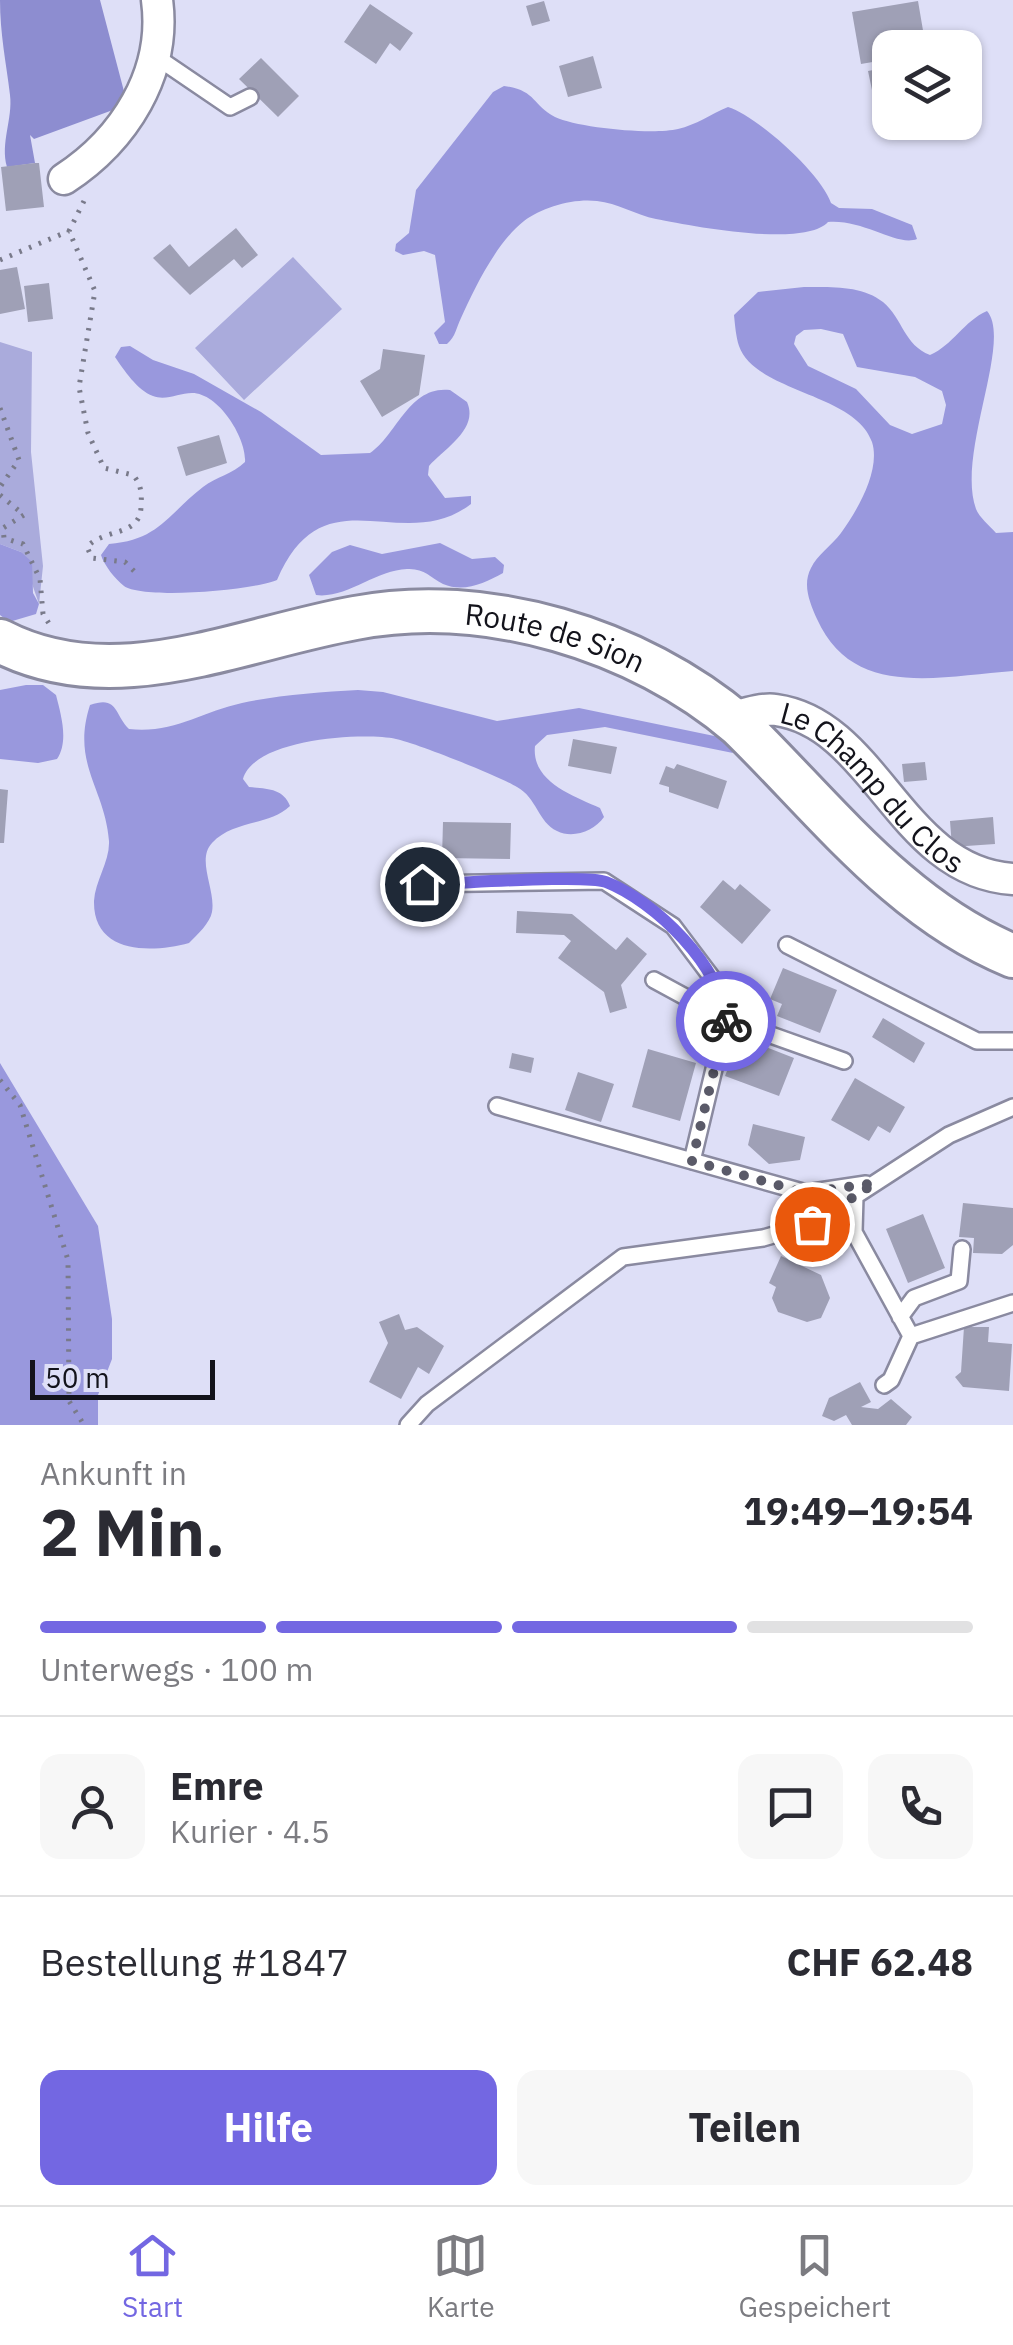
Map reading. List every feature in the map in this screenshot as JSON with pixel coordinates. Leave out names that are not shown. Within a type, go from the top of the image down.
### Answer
[{"type":"main road","name":"Route de Sion","points":[[16,648],[72,666],[136,666],[354,618],[419,612],[551,629],[599,644],[664,674],[731,718],[908,893],[951,925],[1013,956]]},
{"type":"street","points":[[74,173],[124,126],[156,56],[160,31],[157,0]]},
{"type":"street","name":"Le Champ du Clos","points":[[731,718],[764,709],[799,717],[861,765],[935,848],[990,876],[1013,879]]},
{"type":"lane","points":[[156,56],[230,107],[250,97]]},
{"type":"lane","points":[[422,884],[604,881],[672,926],[722,991],[726,1019],[692,1161]]},
{"type":"lane","points":[[787,945],[977,1041],[1013,1042]]},
{"type":"lane","points":[[654,980],[726,1019],[844,1061]]},
{"type":"lane","points":[[497,1106],[806,1193],[875,1183]]},
{"type":"lane","points":[[408,1425],[426,1404],[623,1258],[762,1238],[812,1224],[949,1135],[1013,1107]]},
{"type":"lane","points":[[856,1196],[854,1232],[910,1336]]},
{"type":"lane","points":[[900,1317],[914,1298],[958,1280],[962,1249]]},
{"type":"lane","points":[[884,1386],[891,1380],[910,1336],[1013,1304]]},
{"type":"path","points":[[0,260],[69,232],[90,190],[89,174],[74,173]]},
{"type":"path","points":[[69,232],[95,291],[80,375],[81,410],[104,468],[133,475],[142,494],[139,521],[90,542],[88,552],[100,560],[125,562],[135,572]]},
{"type":"path","points":[[0,408],[19,460],[0,486]]},
{"type":"path","points":[[0,494],[24,515],[3,528],[4,538],[23,544],[40,578],[42,614],[55,632],[39,642],[16,648]]},
{"type":"path","points":[[0,1080],[20,1105],[68,1260],[69,1400],[84,1425]]},
{"type":"shaded area","points":[[0,0],[100,0],[126,99],[121,107],[34,139],[30,135],[35,163],[7,167],[10,104]]},
{"type":"shaded area","points":[[504,86],[528,94],[555,117],[616,129],[678,129],[728,107],[787,147],[815,177],[831,203],[839,208],[872,209],[912,225],[917,239],[900,239],[841,222],[828,222],[815,230],[796,233],[746,233],[656,219],[604,202],[569,202],[540,212],[514,230],[488,266],[452,338],[447,344],[439,344],[434,333],[445,322],[435,255],[424,251],[403,255],[395,251],[396,244],[409,233],[416,190],[493,92]]},
{"type":"shaded area","points":[[293,257],[342,309],[244,400],[195,348]]},
{"type":"shaded area","points":[[824,287],[865,292],[883,302],[914,345],[930,355],[987,311],[993,326],[993,347],[973,459],[972,486],[976,509],[982,518],[996,533],[1013,532],[1013,671],[902,677],[853,662],[833,645],[812,607],[808,574],[860,502],[873,465],[872,442],[862,426],[846,413],[784,384],[749,362],[739,346],[734,315],[758,292]],"holes":[[[804,330],[843,334],[857,367],[915,377],[942,391],[946,405],[942,424],[912,434],[890,425],[856,389],[808,366],[794,344],[796,336]]]},
{"type":"shaded area","points":[[0,342],[32,352],[31,452],[43,566],[39,604],[21,552],[0,544]]},
{"type":"shaded area","points":[[130,346],[153,360],[194,374],[261,412],[321,455],[370,453],[424,395],[450,390],[467,402],[468,421],[429,466],[428,475],[445,498],[471,496],[471,504],[445,518],[418,523],[341,522],[317,529],[296,547],[277,580],[265,584],[175,593],[124,586],[101,555],[109,544],[151,532],[203,487],[245,462],[236,430],[212,401],[192,393],[158,397],[136,384],[115,357],[121,347]]},
{"type":"shaded area","points":[[440,543],[472,559],[495,557],[504,565],[503,573],[482,583],[451,587],[422,571],[407,569],[327,595],[316,595],[309,575],[332,552],[350,545],[382,554]]},
{"type":"shaded area","points":[[0,544],[21,552],[32,562],[33,593],[39,604],[36,614],[9,622],[0,615]]},
{"type":"shaded area","points":[[43,685],[56,695],[63,736],[57,759],[38,763],[0,759],[0,690]]},
{"type":"shaded area","points":[[358,690],[383,692],[497,721],[579,708],[724,738],[733,753],[605,727],[547,735],[535,746],[540,769],[556,786],[600,808],[604,817],[589,830],[570,834],[551,827],[517,787],[406,742],[380,737],[335,738],[287,747],[251,766],[243,779],[249,787],[279,793],[290,806],[272,817],[230,830],[212,843],[206,867],[212,912],[196,936],[189,943],[142,948],[114,941],[103,932],[96,919],[94,901],[109,841],[84,744],[90,705],[111,704],[129,729],[145,730],[256,700]]},
{"type":"shaded area","points":[[0,1063],[98,1226],[112,1319],[112,1359],[98,1395],[98,1425],[0,1425]]},
{"type":"building","points":[[544,1],[550,21],[532,26],[526,6]]},
{"type":"building","points":[[918,1],[923,30],[872,30],[872,62],[861,64],[852,12]]},
{"type":"building","points":[[370,4],[413,33],[400,51],[390,43],[376,64],[344,42]]},
{"type":"building","points":[[593,56],[602,88],[568,97],[559,66]]},
{"type":"building","points":[[261,58],[299,96],[278,117],[239,79]]},
{"type":"building","points":[[39,163],[44,207],[6,211],[1,167]]},
{"type":"building","points":[[236,228],[258,255],[242,268],[234,259],[190,295],[153,258],[170,244],[189,267]]},
{"type":"building","points":[[17,267],[25,309],[0,314],[0,270]]},
{"type":"building","points":[[49,283],[53,319],[28,322],[24,286]]},
{"type":"building","points":[[383,349],[425,355],[419,395],[382,417],[360,381],[380,369]]},
{"type":"building","points":[[219,435],[227,463],[186,476],[177,447]]},
{"type":"building","points":[[573,739],[617,747],[611,774],[568,766]]},
{"type":"building","points":[[925,762],[927,780],[904,782],[902,764]]},
{"type":"building","points":[[677,764],[727,781],[718,809],[669,792],[669,787],[659,784],[666,766],[674,769]]},
{"type":"building","points":[[0,789],[8,790],[4,843],[0,843]]},
{"type":"building","points":[[993,817],[995,844],[952,847],[950,821]]},
{"type":"building","points":[[443,822],[511,823],[510,859],[442,858]]},
{"type":"building","points":[[723,880],[735,890],[740,884],[771,910],[742,944],[700,907]]},
{"type":"building","points":[[517,911],[572,914],[616,950],[627,937],[647,954],[621,985],[627,1008],[610,1013],[604,992],[558,958],[571,941],[564,935],[516,933]]},
{"type":"building","points":[[783,968],[837,990],[820,1033],[777,1016],[782,1004],[770,999]]},
{"type":"building","points":[[883,1018],[925,1043],[914,1063],[872,1037]]},
{"type":"building","points":[[740,1037],[794,1058],[779,1096],[725,1076]]},
{"type":"building","points":[[648,1049],[696,1063],[680,1121],[632,1107]]},
{"type":"building","points":[[512,1053],[534,1058],[531,1073],[509,1068]]},
{"type":"building","points":[[578,1072],[614,1084],[601,1122],[565,1110]]},
{"type":"building","points":[[855,1078],[905,1107],[890,1133],[878,1126],[869,1141],[831,1120]]},
{"type":"building","points":[[753,1124],[805,1137],[800,1160],[769,1164],[748,1145]]},
{"type":"building","points":[[963,1203],[1013,1208],[1013,1245],[1002,1254],[973,1253],[974,1238],[959,1237]]},
{"type":"building","points":[[923,1214],[945,1268],[908,1283],[886,1229]]},
{"type":"building","points":[[781,1256],[821,1275],[830,1298],[821,1318],[807,1322],[778,1312],[772,1298],[776,1287],[769,1283]]},
{"type":"building","points":[[399,1314],[405,1330],[417,1327],[444,1346],[429,1374],[418,1367],[401,1399],[369,1382],[388,1343],[379,1322]]},
{"type":"building","points":[[964,1327],[989,1327],[988,1342],[1012,1344],[1009,1391],[963,1387],[955,1377],[961,1372]]},
{"type":"building","points":[[860,1382],[871,1402],[861,1407],[878,1409],[891,1399],[912,1417],[906,1425],[852,1425],[846,1415],[834,1421],[822,1416],[829,1398]]},
{"type":"way so far","points":[[726,1021],[692,1161],[806,1193],[875,1183],[812,1224]]},
{"type":"route","points":[[422,884],[604,881],[672,926],[722,991],[726,1021]]}]
